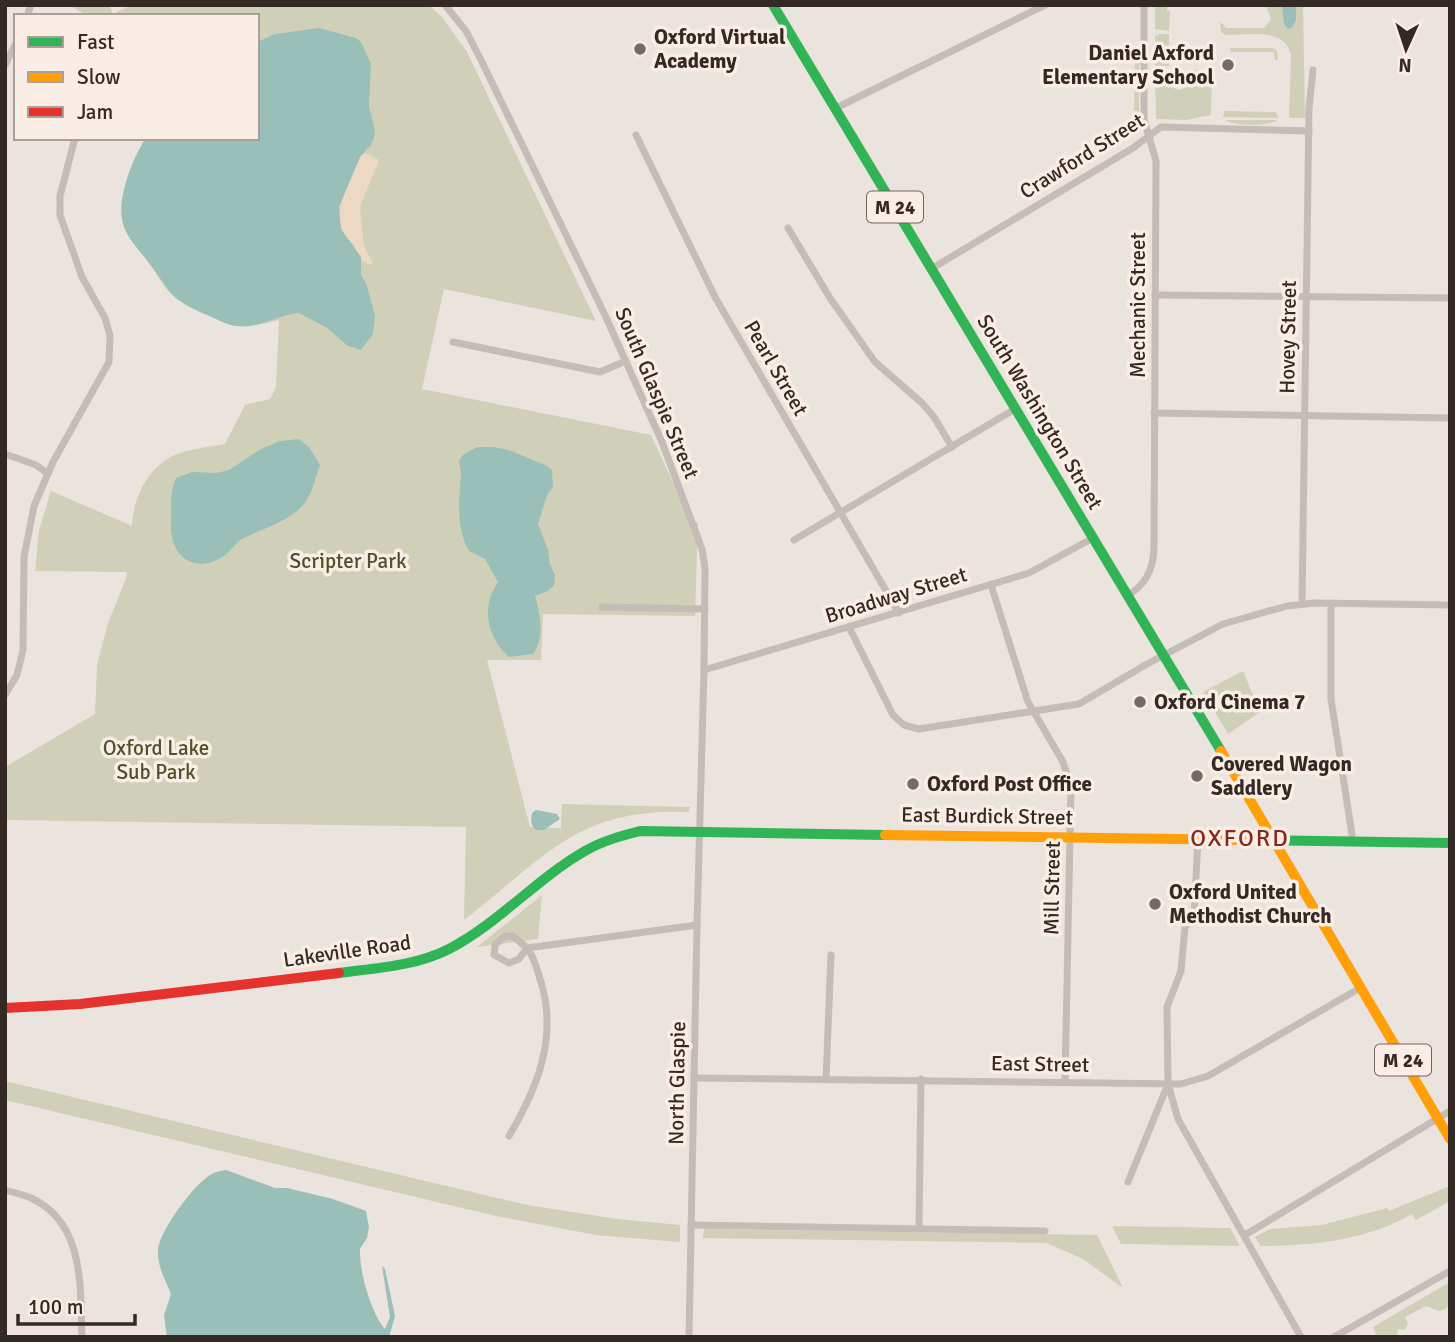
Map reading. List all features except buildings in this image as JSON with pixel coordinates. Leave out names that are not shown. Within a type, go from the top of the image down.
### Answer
[{"type":"main road","name":"South Washington Street","points":[[773,5],[1272,840]]},
{"type":"main road","name":"East Burdick Street","points":[[701,830],[1450,843]]},
{"type":"main road","name":"Lakeville Road","points":[[5,1008],[130,999],[380,968],[414,961],[442,952],[469,937],[552,871],[588,847],[613,837],[640,831],[701,830]]},
{"type":"main road","name":"M 24","points":[[1272,840],[1450,1139]]},
{"type":"street","name":"South Glaspie Street","points":[[445,5],[467,31],[626,360],[662,442],[702,549],[705,609],[701,830]]},
{"type":"street","points":[[836,108],[1045,5]]},
{"type":"street","name":"Mechanic Street","points":[[1127,596],[1144,582],[1153,562],[1156,161],[1143,113],[1144,5]]},
{"type":"street","points":[[5,65],[14,49]]},
{"type":"street","name":"Hovey Street","points":[[1302,604],[1309,131],[1313,70]]},
{"type":"street","name":"Crawford Street","points":[[931,269],[1161,127],[1309,131]]},
{"type":"street","name":"Pearl Street","points":[[636,135],[710,288],[899,612]]},
{"type":"street","points":[[5,695],[17,675],[23,650],[26,547],[34,506],[47,473],[109,362],[106,318],[82,277],[60,215],[60,196],[74,140]]},
{"type":"street","points":[[788,228],[819,282],[875,362],[922,403],[952,447]]},
{"type":"street","points":[[1155,295],[1450,298]]},
{"type":"street","points":[[453,342],[600,372],[626,360]]},
{"type":"street","points":[[794,540],[1015,409]]},
{"type":"street","points":[[1154,413],[1450,418]]},
{"type":"street","points":[[5,454],[36,465],[47,473]]},
{"type":"street","name":"Broadway Street","points":[[704,670],[991,585],[1040,568],[1093,538]]},
{"type":"street","name":"Mill Street","points":[[991,585],[1033,713],[1068,774],[1071,787],[1065,1082]]},
{"type":"street","points":[[1331,603],[1331,699],[1353,841]]},
{"type":"street","points":[[849,627],[890,710],[906,727],[925,728],[1033,713],[1085,702],[1162,656],[1230,621],[1302,604],[1450,605]]},
{"type":"street","points":[[602,607],[705,609]]},
{"type":"street","name":"North Glaspie","points":[[689,1337],[701,830]]},
{"type":"street","points":[[1198,838],[1194,917],[1185,927],[1181,971],[1167,1007],[1168,1083],[1178,1119],[1301,1337]]},
{"type":"street","points":[[509,1136],[538,1081],[546,1039],[547,1013],[534,957],[527,948],[513,936],[505,936],[495,945],[494,955],[509,963],[519,959],[527,948],[697,925]]},
{"type":"street","points":[[826,1079],[831,955]]},
{"type":"street","name":"East Street","points":[[694,1078],[1192,1082],[1208,1076],[1360,988]]},
{"type":"street","points":[[919,1228],[921,1079]]},
{"type":"street","points":[[1128,1182],[1168,1083]]},
{"type":"street","points":[[1245,1235],[1450,1111]]},
{"type":"street","points":[[5,1190],[30,1197],[50,1209],[69,1234],[79,1277],[82,1337]]},
{"type":"street","points":[[691,1225],[1045,1231]]},
{"type":"street","points":[[1334,1337],[1450,1271]]},
{"type":"green space","name":"Scripter Park","points":[[69,5],[109,5],[113,14],[85,14]]},
{"type":"green space","name":"Scripter Park","points":[[132,5],[429,5],[443,18],[467,52],[596,321],[444,289],[422,389],[651,435],[691,521],[698,522],[695,616],[543,614],[541,660],[487,660],[530,827],[561,828],[562,804],[690,807],[689,812],[650,813],[618,818],[590,828],[541,857],[464,920],[466,827],[5,820],[5,767],[95,714],[97,665],[108,623],[127,576],[126,572],[35,571],[39,530],[51,491],[132,526],[138,496],[154,470],[177,454],[225,444],[245,405],[270,399],[276,387],[279,320],[257,325],[232,324],[182,303],[168,290],[133,243],[125,229],[122,208],[126,182],[145,140],[259,140],[259,14],[113,14]]},
{"type":"green space","points":[[1155,5],[1167,5],[1167,11],[1170,11],[1169,31],[1155,29]]},
{"type":"green space","points":[[1266,5],[1303,5],[1305,118],[1289,118],[1291,55],[1287,46],[1274,36],[1226,35],[1221,32],[1220,22],[1227,28],[1264,28],[1271,19]]},
{"type":"green space","points":[[1169,34],[1169,66],[1155,66],[1155,36]]},
{"type":"green space","points":[[1230,48],[1272,48],[1277,51],[1278,60],[1275,60],[1274,52],[1231,52]]},
{"type":"green space","points":[[1135,56],[1139,57],[1139,118],[1134,119]]},
{"type":"green space","points":[[1155,70],[1169,70],[1171,87],[1179,90],[1187,87],[1190,70],[1210,70],[1211,115],[1187,120],[1156,119]]},
{"type":"green space","points":[[1225,111],[1276,112],[1278,118],[1223,117]]},
{"type":"green space","points":[[1225,120],[1277,120],[1251,125]]},
{"type":"green space","points":[[1243,671],[1260,712],[1228,734],[1203,692]]},
{"type":"green space","points":[[542,895],[538,939],[477,947]]},
{"type":"green space","points":[[5,1081],[527,1205],[680,1225],[680,1242],[596,1235],[496,1216],[5,1100]]},
{"type":"green space","points":[[1450,1186],[1450,1201],[1416,1220],[1412,1214],[1358,1236],[1300,1245],[1261,1246],[1255,1237],[1270,1229],[1322,1225],[1387,1208],[1389,1211]]},
{"type":"green space","points":[[1112,1226],[1230,1228],[1240,1246],[1121,1244]]},
{"type":"green space","points":[[704,1229],[1097,1235],[1123,1288],[1083,1259],[1047,1243],[703,1238]]},
{"type":"green space","points":[[1450,1282],[1447,1308],[1439,1311],[1426,1306],[1405,1317],[1408,1323],[1405,1330],[1398,1329],[1396,1337],[1377,1337],[1373,1327]]},
{"type":"sand","points":[[363,152],[379,160],[360,207],[364,246],[373,263],[370,265],[361,260],[354,245],[343,234],[339,216],[343,194]]},
{"type":"water","points":[[1282,5],[1296,5],[1296,20],[1292,28],[1288,29],[1284,24]]},
{"type":"water","points":[[319,28],[356,38],[361,42],[371,64],[369,106],[375,130],[374,138],[360,157],[339,207],[341,229],[361,257],[361,275],[366,283],[375,316],[373,334],[361,350],[348,346],[327,328],[299,313],[253,326],[237,326],[222,322],[185,304],[168,289],[133,242],[122,219],[122,199],[128,177],[145,140],[259,140],[259,41],[275,34]]},
{"type":"water","points":[[299,439],[309,447],[320,465],[311,492],[301,507],[287,518],[241,540],[224,556],[203,564],[186,560],[175,546],[172,536],[172,495],[176,478],[192,472],[216,473],[229,470],[261,449],[280,441]]},
{"type":"water","points":[[478,447],[509,450],[552,470],[553,487],[547,495],[538,524],[555,575],[554,586],[535,596],[540,617],[540,633],[533,654],[509,657],[495,640],[488,621],[488,611],[489,601],[498,582],[485,559],[469,551],[462,533],[459,514],[460,459]]},
{"type":"water","points":[[536,810],[557,814],[560,819],[544,830],[536,830],[531,820],[532,813]]},
{"type":"water","points":[[226,1170],[275,1188],[287,1188],[333,1199],[366,1211],[369,1227],[367,1238],[360,1249],[362,1269],[371,1302],[385,1329],[390,1317],[382,1266],[385,1269],[395,1316],[389,1337],[167,1337],[164,1315],[171,1294],[159,1262],[159,1243],[176,1212],[192,1192],[211,1175]]},
{"type":"traffic: fast","points":[[773,5],[1221,751]]},
{"type":"traffic: fast","points":[[339,973],[409,963],[449,949],[484,927],[567,862],[605,842],[640,831],[885,835]]},
{"type":"traffic: fast","points":[[1248,840],[1450,843]]},
{"type":"traffic: slow","points":[[1221,751],[1450,1139]]},
{"type":"traffic: slow","points":[[885,835],[1248,840]]},
{"type":"traffic: jam","points":[[5,1008],[80,1004],[339,973]]},
{"type":"place","name":"Oxford Virtual Academy","points":[[640,49]]},
{"type":"place","name":"Daniel Axford Elementary School","points":[[1228,65]]},
{"type":"place","name":"Oxford Cinema 7","points":[[1140,702]]},
{"type":"place","name":"Covered Wagon Saddlery","points":[[1197,776]]},
{"type":"place","name":"Oxford Post Office","points":[[913,784]]},
{"type":"place","name":"Oxford United Methodist Church","points":[[1155,904]]},
{"type":"district","name":"OXFORD","points":[[1240,838]]},
{"type":"park label","name":"Oxford Lake Sub Park","points":[[156,760]]}]
